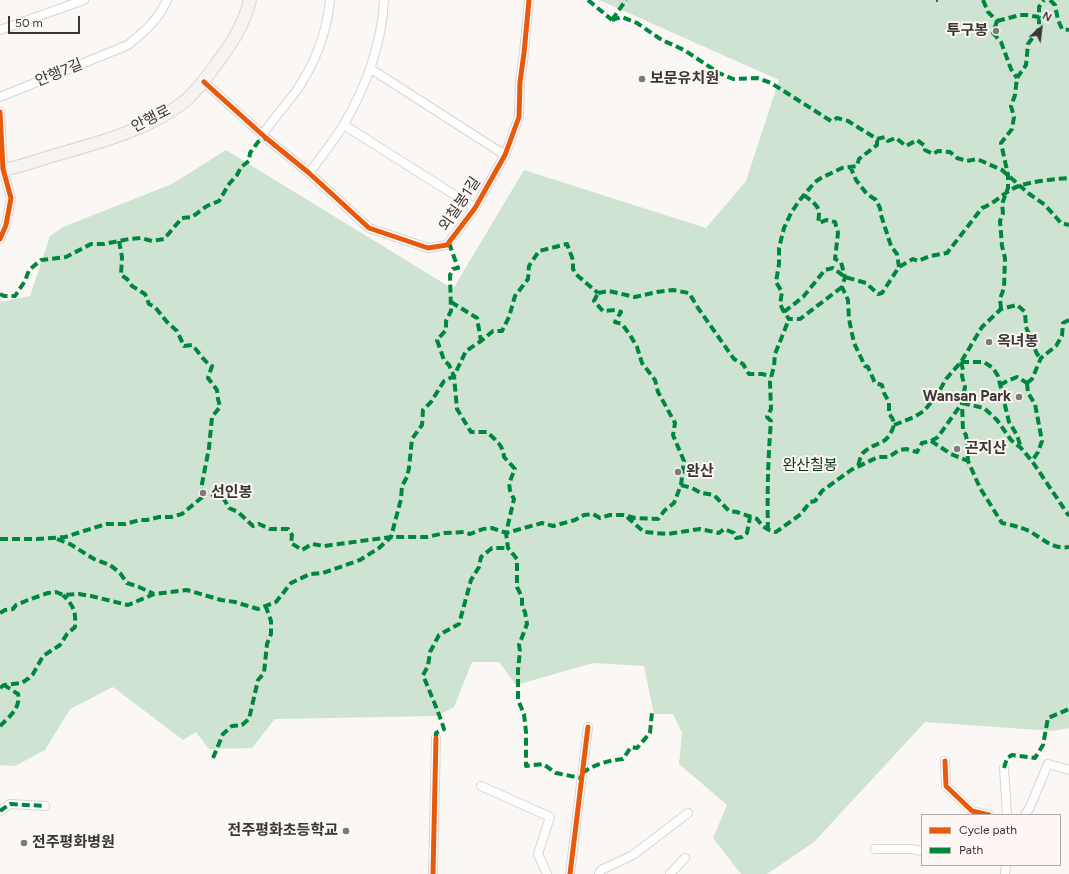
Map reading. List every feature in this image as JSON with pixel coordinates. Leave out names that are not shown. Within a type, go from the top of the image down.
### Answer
[{"type":"street","name":"안행7길","points":[[0,97],[128,45],[144,33],[163,10],[167,0]]},
{"type":"street","name":"안행로","points":[[2,170],[76,149],[140,127],[163,115],[184,101],[204,82],[232,43],[250,0]]},
{"type":"street","points":[[263,134],[297,90],[309,69],[321,41],[326,24],[330,0]]},
{"type":"street","points":[[309,173],[344,125],[359,98],[379,39],[384,0]]},
{"type":"street","name":"외칠봉1길","points":[[204,82],[370,228],[428,248],[447,245],[475,208],[505,155],[519,117],[520,82],[529,0]]},
{"type":"street","points":[[0,30],[80,1]]},
{"type":"street","points":[[370,69],[505,155]]},
{"type":"street","points":[[0,112],[2,170],[11,198],[6,225],[0,239]]},
{"type":"street","name":"외칠봉1길","points":[[344,125],[475,208]]},
{"type":"street","points":[[570,874],[588,727]]},
{"type":"street","points":[[433,874],[436,738]]},
{"type":"street","points":[[945,761],[946,786],[972,811],[985,814]]},
{"type":"street","points":[[1026,814],[1048,764],[1069,770]]},
{"type":"street","points":[[1004,768],[1007,814]]},
{"type":"street","points":[[481,786],[550,817],[538,854],[547,874]]},
{"type":"street","points":[[0,811],[10,804],[45,806]]},
{"type":"street","points":[[599,874],[601,870],[632,855],[688,813]]},
{"type":"street","points":[[875,850],[911,849],[921,851]]},
{"type":"street","points":[[670,874],[685,858]]},
{"type":"green space","name":"완산칠봉","points":[[599,0],[1069,0],[1069,728],[1053,731],[925,722],[814,842],[767,874],[741,874],[713,838],[727,805],[679,764],[682,733],[673,714],[654,714],[644,666],[593,663],[516,685],[499,662],[472,662],[454,707],[437,716],[275,719],[252,748],[209,749],[196,732],[183,740],[113,687],[70,709],[45,750],[15,766],[0,765],[0,302],[30,296],[50,236],[63,227],[172,184],[226,150],[453,289],[524,170],[706,228],[746,181],[779,80]]},
{"type":"marked path","points":[[588,0],[612,20]]},
{"type":"marked path","points":[[612,20],[626,0]]},
{"type":"marked path","points":[[983,0],[988,12],[997,21]]},
{"type":"marked path","points":[[1001,309],[1000,299],[1004,288],[1005,258],[1002,246],[1000,221],[1003,213],[1002,204],[1008,188],[1008,175],[1001,143],[1012,129],[1014,117],[1011,106],[1015,95],[1017,78],[1026,65],[1028,44],[1039,29],[1039,7],[1044,0]]},
{"type":"marked path","points":[[1050,0],[1055,5],[1058,20],[1062,29],[1069,30]]},
{"type":"marked path","points":[[997,21],[1020,15],[1039,17]]},
{"type":"marked path","points":[[612,20],[622,17],[637,23],[662,40],[684,50],[719,73],[733,79],[757,78],[771,83],[831,121],[837,118],[848,121],[877,139],[885,137],[888,141],[896,138],[906,146],[917,140],[925,146],[925,150],[933,154],[938,151],[950,152],[957,158],[967,161],[977,159],[1002,170],[1028,193],[1045,205],[1061,223],[1069,225]]},
{"type":"marked path","points":[[997,21],[993,33],[1001,42],[1011,69],[1017,78]]},
{"type":"marked path","points":[[0,294],[4,296],[15,296],[25,281],[29,270],[41,260],[66,257],[91,244],[104,244],[141,238],[152,241],[164,239],[182,218],[192,217],[207,206],[219,201],[241,167],[249,161],[250,153],[258,142],[266,138]]},
{"type":"marked path","points":[[842,287],[800,319],[789,319],[780,304],[782,292],[776,282],[779,264],[779,248],[784,228],[791,213],[815,182],[842,168],[857,166],[859,159],[877,145],[877,139]]},
{"type":"marked path","points":[[850,166],[856,180],[867,194],[876,200],[880,208],[891,246],[897,254],[899,267]]},
{"type":"marked path","points":[[784,312],[803,297],[825,270],[833,268],[845,277],[866,283],[878,294],[882,293],[899,267],[913,259],[918,261],[930,256],[947,253],[982,208],[992,203],[1010,190],[1019,186],[1044,180],[1069,178]]},
{"type":"marked path","points":[[804,195],[818,208],[819,223],[826,220],[835,222],[838,233],[835,259],[841,262],[845,277],[842,287],[848,300],[849,319],[854,343],[865,366],[868,367],[875,383],[882,385],[889,402],[889,414],[894,422],[894,426],[887,439],[872,446],[863,453],[858,467]]},
{"type":"marked path","points":[[119,241],[122,257],[121,275],[127,279],[132,286],[145,294],[149,304],[155,307],[167,322],[177,331],[184,346],[192,345],[212,366],[208,378],[217,390],[220,407],[212,417],[209,448],[201,489],[206,494],[216,495],[224,499],[229,508],[238,512],[253,526],[259,524],[270,529],[288,529],[292,535],[291,543],[302,550],[312,544],[324,546],[391,537],[427,537],[445,533],[464,532],[470,534],[483,529],[492,528],[506,533],[542,523],[553,526],[575,520],[584,515],[593,514],[600,518],[610,515],[624,515],[635,518],[658,519],[665,510],[674,503],[681,485],[684,461],[673,435],[675,423],[658,392],[655,380],[642,363],[637,347],[630,335],[622,324],[615,322],[621,312],[615,310],[603,311],[594,301],[598,293]]},
{"type":"marked path","points":[[449,243],[458,268],[453,269],[450,275],[451,311],[446,321],[446,330],[437,340],[444,360],[449,365],[454,376],[457,409],[471,432],[487,432],[496,440],[502,449],[504,457],[515,469],[509,487],[514,499],[506,533],[508,548],[517,559],[517,587],[522,597],[522,607],[525,612],[527,624],[519,645],[520,651],[518,670],[518,700],[524,714],[526,732],[526,766],[543,764],[556,773],[581,778]]},
{"type":"marked path","points":[[0,613],[5,610],[13,609],[16,605],[28,600],[48,593],[56,592],[63,595],[79,594],[91,596],[128,605],[154,594],[187,590],[258,609],[276,602],[291,583],[310,574],[323,573],[360,560],[379,548],[391,537],[401,499],[402,486],[407,477],[409,468],[412,439],[422,425],[423,410],[431,402],[444,381],[454,376],[466,351],[493,331],[502,331],[509,317],[515,296],[528,279],[529,266],[539,251],[567,244],[573,260],[573,269],[578,276],[598,293]]},
{"type":"marked path","points":[[598,293],[609,291],[635,297],[673,290],[689,293],[734,359],[743,364],[749,374],[771,376]]},
{"type":"marked path","points":[[451,302],[477,318],[481,341]]},
{"type":"marked path","points":[[894,425],[914,417],[924,411],[937,395],[946,379],[961,362],[982,327],[1001,309],[1017,305],[1025,312],[1026,327],[1037,354],[1041,358]]},
{"type":"marked path","points":[[768,530],[768,476],[771,421],[767,417],[771,409],[770,382],[775,354],[789,319]]},
{"type":"marked path","points":[[1027,383],[1032,379],[1041,358],[1056,346],[1062,336],[1063,323],[1069,320]]},
{"type":"marked path","points":[[961,362],[963,370],[962,376],[965,387],[962,403],[963,431],[966,435],[968,461],[980,488],[1002,523],[1029,531],[1048,543],[1058,547],[1069,547]]},
{"type":"marked path","points":[[961,362],[984,362],[993,368],[998,376],[1009,422],[1017,435],[1021,448]]},
{"type":"marked path","points":[[1000,385],[1017,377],[1027,383]]},
{"type":"marked path","points":[[1027,383],[1028,393],[1035,404],[1042,441],[1038,452],[1032,461]]},
{"type":"marked path","points":[[962,403],[984,408],[997,420],[1011,440],[1021,448],[1032,461],[1069,516]]},
{"type":"marked path","points":[[681,485],[692,488],[701,493],[714,495],[729,511],[737,512],[757,519],[765,528],[776,532],[801,514],[810,502],[815,501],[822,491],[851,470],[878,457],[889,457],[899,450],[906,449],[917,452],[922,443],[931,441],[938,437],[962,403]]},
{"type":"marked path","points":[[931,441],[951,454],[968,461]]},
{"type":"marked path","points":[[0,539],[65,537],[106,524],[125,524],[159,517],[171,517],[182,514],[206,494]]},
{"type":"marked path","points":[[627,517],[644,532],[667,534],[700,529],[719,533],[724,529],[734,533],[736,538],[742,537],[747,533],[750,517]]},
{"type":"marked path","points":[[57,539],[70,544],[94,559],[110,565],[120,573],[127,583],[154,594]]},
{"type":"marked path","points":[[436,738],[436,733],[444,729],[423,675],[428,666],[430,652],[439,635],[459,624],[471,580],[479,567],[481,557],[492,548],[508,548]]},
{"type":"marked path","points":[[0,688],[4,685],[22,683],[29,678],[33,674],[43,656],[60,645],[67,634],[75,627],[74,610],[63,595]]},
{"type":"marked path","points":[[213,758],[223,734],[232,726],[242,725],[249,719],[258,680],[264,673],[267,644],[271,634],[271,621],[266,607]]},
{"type":"marked path","points":[[0,726],[14,712],[18,704],[18,694],[4,685]]},
{"type":"marked path","points":[[1004,768],[1007,758],[1012,755],[1035,758],[1043,745],[1048,718],[1069,709]]},
{"type":"marked path","points":[[582,773],[601,763],[623,759],[631,747],[637,748],[650,733],[652,712]]},
{"type":"marked path","points":[[0,811],[10,804],[45,806]]},
{"type":"cycle path","points":[[204,82],[266,138],[309,173],[369,228],[428,248],[447,245],[475,208],[505,155],[519,117],[520,82],[529,0]]},
{"type":"cycle path","points":[[0,112],[3,169],[11,198],[6,225],[0,239]]},
{"type":"cycle path","points":[[570,874],[588,727]]},
{"type":"cycle path","points":[[433,874],[436,738]]},
{"type":"cycle path","points":[[945,761],[946,786],[972,811],[985,814]]},
{"type":"place","name":"투구봉","points":[[996,31]]},
{"type":"place","name":"보문유치원","points":[[642,79]]},
{"type":"place","name":"옥녀봉","points":[[989,342]]},
{"type":"place","name":"Wansan Park","points":[[1019,397]]},
{"type":"place","name":"곤지산","points":[[957,449]]},
{"type":"place","name":"완산","points":[[678,472]]},
{"type":"place","name":"선인봉","points":[[203,493]]},
{"type":"place","name":"전주평화초등학교","points":[[346,831]]},
{"type":"place","name":"전주평화병원","points":[[24,843]]}]
